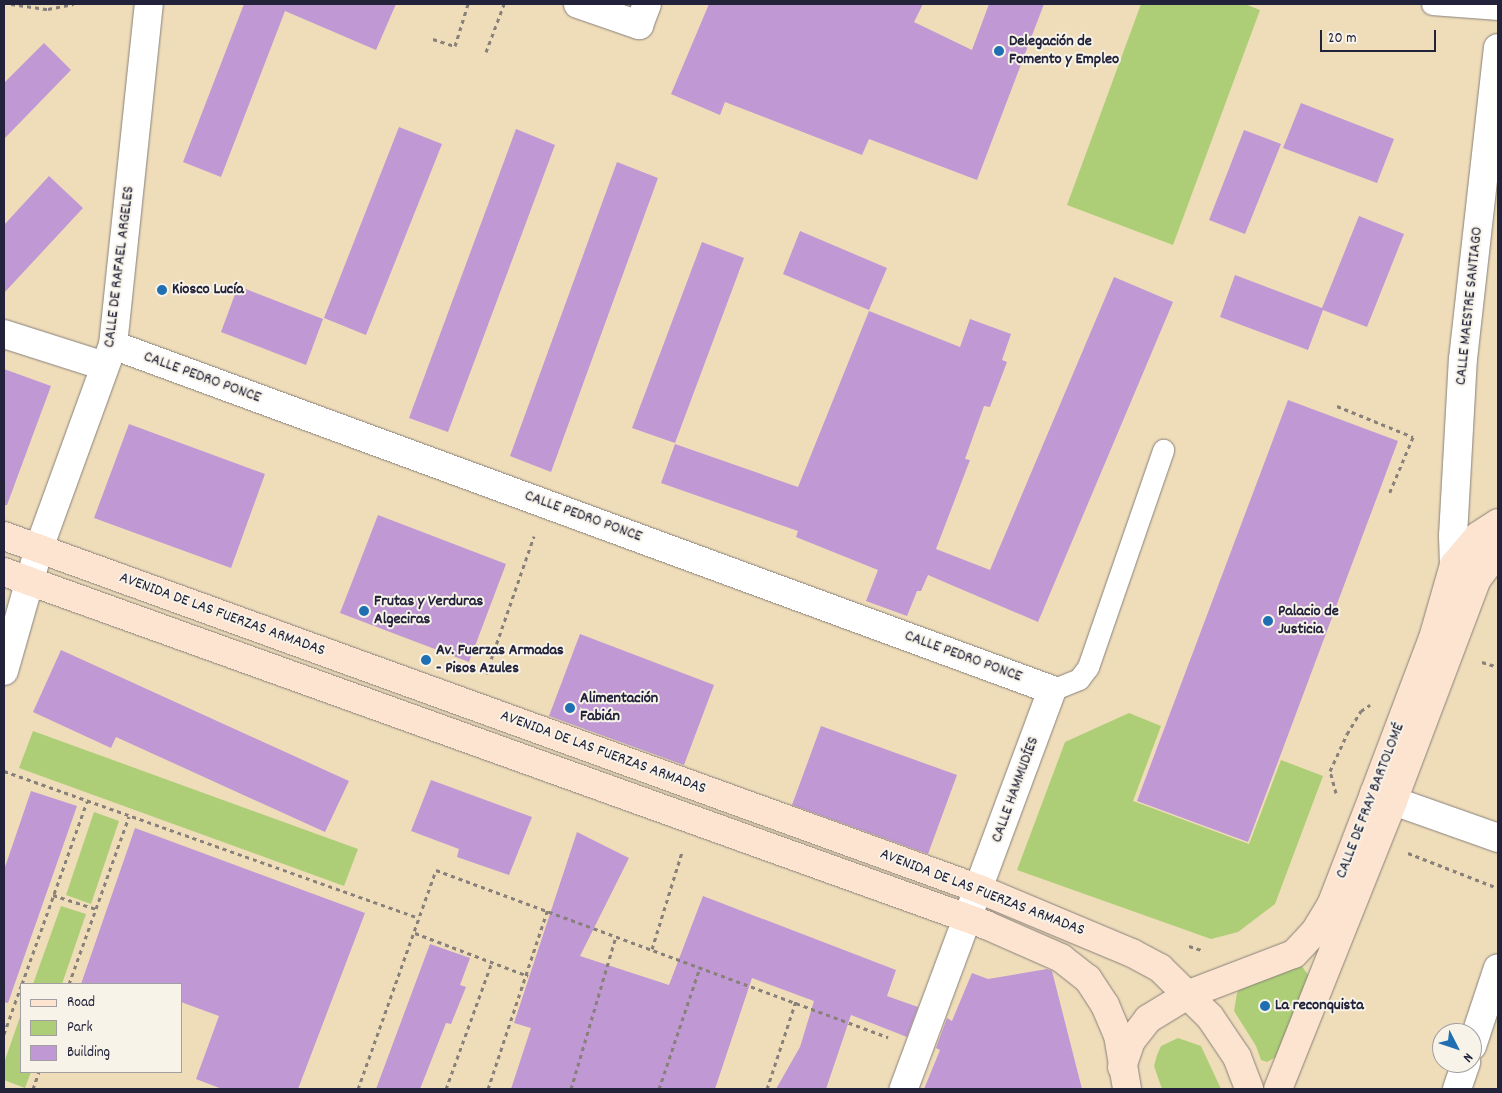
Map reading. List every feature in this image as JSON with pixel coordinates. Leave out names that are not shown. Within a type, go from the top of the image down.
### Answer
[{"type":"main road","name":"CALLE DE FRAY BARTOLOMÉ","points":[[1278,1089],[1377,840],[1384,798],[1454,565],[1478,536],[1498,522]]},
{"type":"main road","name":"AVENIDA DE LAS FUERZAS ARMADAS","points":[[4,536],[979,889],[1160,968],[1189,994],[1224,1035],[1237,1057],[1249,1089]]},
{"type":"main road","name":"CALLE DE FRAY BARTOLOMÉ","points":[[1160,968],[1224,979],[1294,954],[1316,930],[1332,903],[1384,798],[1477,579],[1498,551]]},
{"type":"main road","name":"AVENIDA DE LAS FUERZAS ARMADAS","points":[[16,576],[693,818],[968,919],[1062,958],[1088,979],[1105,1005],[1118,1035],[1125,1078]]},
{"type":"main road","points":[[1125,1078],[1131,1041],[1148,1020],[1189,994],[1224,979]]},
{"type":"street","name":"CALLE DE RAFAEL ARGELES","points":[[4,671],[16,576],[39,548],[108,356],[149,4]]},
{"type":"street","points":[[578,4],[639,25],[647,4]]},
{"type":"street","name":"CALLE MAESTRE SANTIAGO","points":[[1454,565],[1452,536],[1462,359],[1493,148],[1498,48]]},
{"type":"street","name":"CALLE PEDRO PONCE","points":[[4,334],[108,356],[546,504],[1052,690]]},
{"type":"street","name":"CALLE HAMMUDÍES","points":[[904,1089],[1052,690]]},
{"type":"street","name":"CALLE DE FRAY BARTOLOMÉ","points":[[1384,798],[1498,838]]},
{"type":"street","points":[[1480,1023],[1498,968]]},
{"type":"street","points":[[1457,1089],[1463,1073]]},
{"type":"lane","points":[[1432,4],[1498,10]]},
{"type":"lane","points":[[1052,690],[1079,679],[1088,667],[1163,450]]},
{"type":"path","points":[[11,4],[48,10],[74,4]]},
{"type":"path","points":[[433,39],[455,46],[468,4]]},
{"type":"path","points":[[486,52],[504,4]]},
{"type":"path","points":[[1337,406],[1413,437],[1389,494]]},
{"type":"path","points":[[474,707],[546,504]]},
{"type":"path","points":[[1338,797],[1330,771],[1347,734],[1361,711],[1375,700]]},
{"type":"path","points":[[4,771],[419,918]]},
{"type":"path","points":[[22,983],[87,801]]},
{"type":"path","points":[[69,983],[129,816]]},
{"type":"path","points":[[652,950],[693,818]]},
{"type":"path","points":[[1377,840],[1498,888]]},
{"type":"path","points":[[358,1089],[436,870],[548,909],[652,950],[796,1001],[919,1049]]},
{"type":"path","points":[[53,895],[96,910]]},
{"type":"path","points":[[488,1089],[528,976],[548,909]]},
{"type":"path","points":[[415,933],[528,976]]},
{"type":"path","points":[[571,1089],[616,936]]},
{"type":"path","points":[[1180,944],[1207,952]]},
{"type":"path","points":[[446,1089],[492,962]]},
{"type":"path","points":[[659,1089],[700,967]]},
{"type":"path","points":[[4,1034],[20,990]]},
{"type":"path","points":[[767,1089],[796,1001]]},
{"type":"path","points":[[33,1089],[39,1073]]},
{"type":"green space","points":[[1141,4],[1245,4],[1260,10],[1173,245],[1067,205]]},
{"type":"green space","points":[[1129,713],[1161,726],[1133,801],[1249,844],[1281,760],[1323,776],[1275,904],[1238,932],[1211,939],[1017,870],[1065,742]]},
{"type":"green space","points":[[33,731],[358,849],[344,886],[19,768]]},
{"type":"green space","points":[[94,812],[119,821],[91,904],[66,895]]},
{"type":"green space","points":[[61,906],[86,914],[62,983],[33,983]]},
{"type":"green space","points":[[1301,965],[1309,976],[1278,1056],[1267,1062],[1261,1060],[1256,1046],[1234,1011],[1237,993],[1241,987]]},
{"type":"green space","points":[[20,1017],[20,1073],[31,1073],[25,1088],[4,1080],[4,1063]]},
{"type":"green space","points":[[1178,1038],[1201,1046],[1221,1089],[1162,1089],[1154,1066],[1157,1055],[1161,1046]]},
{"type":"building","points":[[244,4],[396,4],[376,50],[285,11],[221,177],[183,162]]},
{"type":"building","points":[[709,4],[923,4],[914,22],[972,50],[989,4],[1044,4],[977,180],[869,139],[862,155],[725,102],[720,115],[671,94]]},
{"type":"building","points":[[44,43],[71,70],[4,139],[4,83]]},
{"type":"building","points":[[1301,103],[1394,139],[1377,183],[1283,148]]},
{"type":"building","points":[[399,127],[442,144],[366,335],[324,318]]},
{"type":"building","points":[[516,129],[555,145],[448,432],[409,418]]},
{"type":"building","points":[[1244,130],[1281,144],[1245,234],[1209,220]]},
{"type":"building","points":[[617,162],[658,178],[551,472],[510,456]]},
{"type":"building","points":[[49,176],[83,208],[4,293],[4,225]]},
{"type":"building","points":[[1359,216],[1404,234],[1367,327],[1323,310],[1308,350],[1220,317],[1235,275],[1322,308]]},
{"type":"building","points":[[800,231],[887,268],[869,310],[783,274]]},
{"type":"building","points":[[702,242],[744,258],[675,443],[632,428]]},
{"type":"building","points":[[1114,277],[1173,302],[1038,622],[928,575],[921,591],[917,591],[907,616],[866,601],[878,570],[796,537],[798,531],[661,483],[675,444],[798,487],[869,311],[960,347],[970,319],[1011,334],[1002,360],[1007,362],[990,407],[984,406],[965,459],[970,460],[936,549],[990,570]]},
{"type":"building","points":[[238,286],[323,319],[306,365],[221,332]]},
{"type":"building","points":[[4,369],[51,386],[7,505],[4,505]]},
{"type":"building","name":"Palacio de Justicia","points":[[1288,400],[1398,441],[1248,842],[1137,801]]},
{"type":"building","points":[[129,424],[265,474],[231,568],[94,518]]},
{"type":"building","points":[[378,515],[506,564],[469,662],[340,613]]},
{"type":"building","points":[[580,634],[714,685],[684,765],[549,716]]},
{"type":"building","points":[[61,650],[349,781],[325,832],[116,737],[111,748],[33,712]]},
{"type":"building","points":[[821,726],[957,775],[928,854],[792,805]]},
{"type":"building","points":[[431,780],[532,817],[509,875],[457,857],[459,849],[411,831]]},
{"type":"building","points":[[31,791],[77,806],[8,1003],[4,1002],[4,870]]},
{"type":"building","points":[[135,828],[365,913],[298,1089],[222,1089],[196,1079],[219,1016],[182,1002],[182,983],[81,983]]},
{"type":"building","points":[[577,832],[629,858],[580,956],[669,985],[703,896],[896,970],[887,996],[918,1007],[907,1037],[851,1015],[826,1089],[776,1089],[800,1047],[814,1001],[752,978],[715,1089],[511,1089],[531,1028],[514,1023]]},
{"type":"building","points":[[430,944],[470,958],[460,985],[466,987],[451,1024],[446,1023],[420,1089],[376,1089]]},
{"type":"building","points":[[1047,969],[1052,971],[1082,1089],[924,1089],[940,1050],[936,1048],[947,1018],[952,1021],[972,973],[988,979]]},
{"type":"place","name":"Delegación de Fomento y Empleo","points":[[999,51]]},
{"type":"place","name":"Kiosco Lucía","points":[[162,290]]},
{"type":"place","name":"Frutas y Verduras Algeciras","points":[[364,611]]},
{"type":"place","name":"Palacio de Justicia","points":[[1268,621]]},
{"type":"place","name":"Av. Fuerzas Armadas - Pisos Azules","points":[[426,660]]},
{"type":"place","name":"Alimentación Fabián","points":[[570,708]]},
{"type":"place","name":"La reconquista","points":[[1265,1006]]}]
